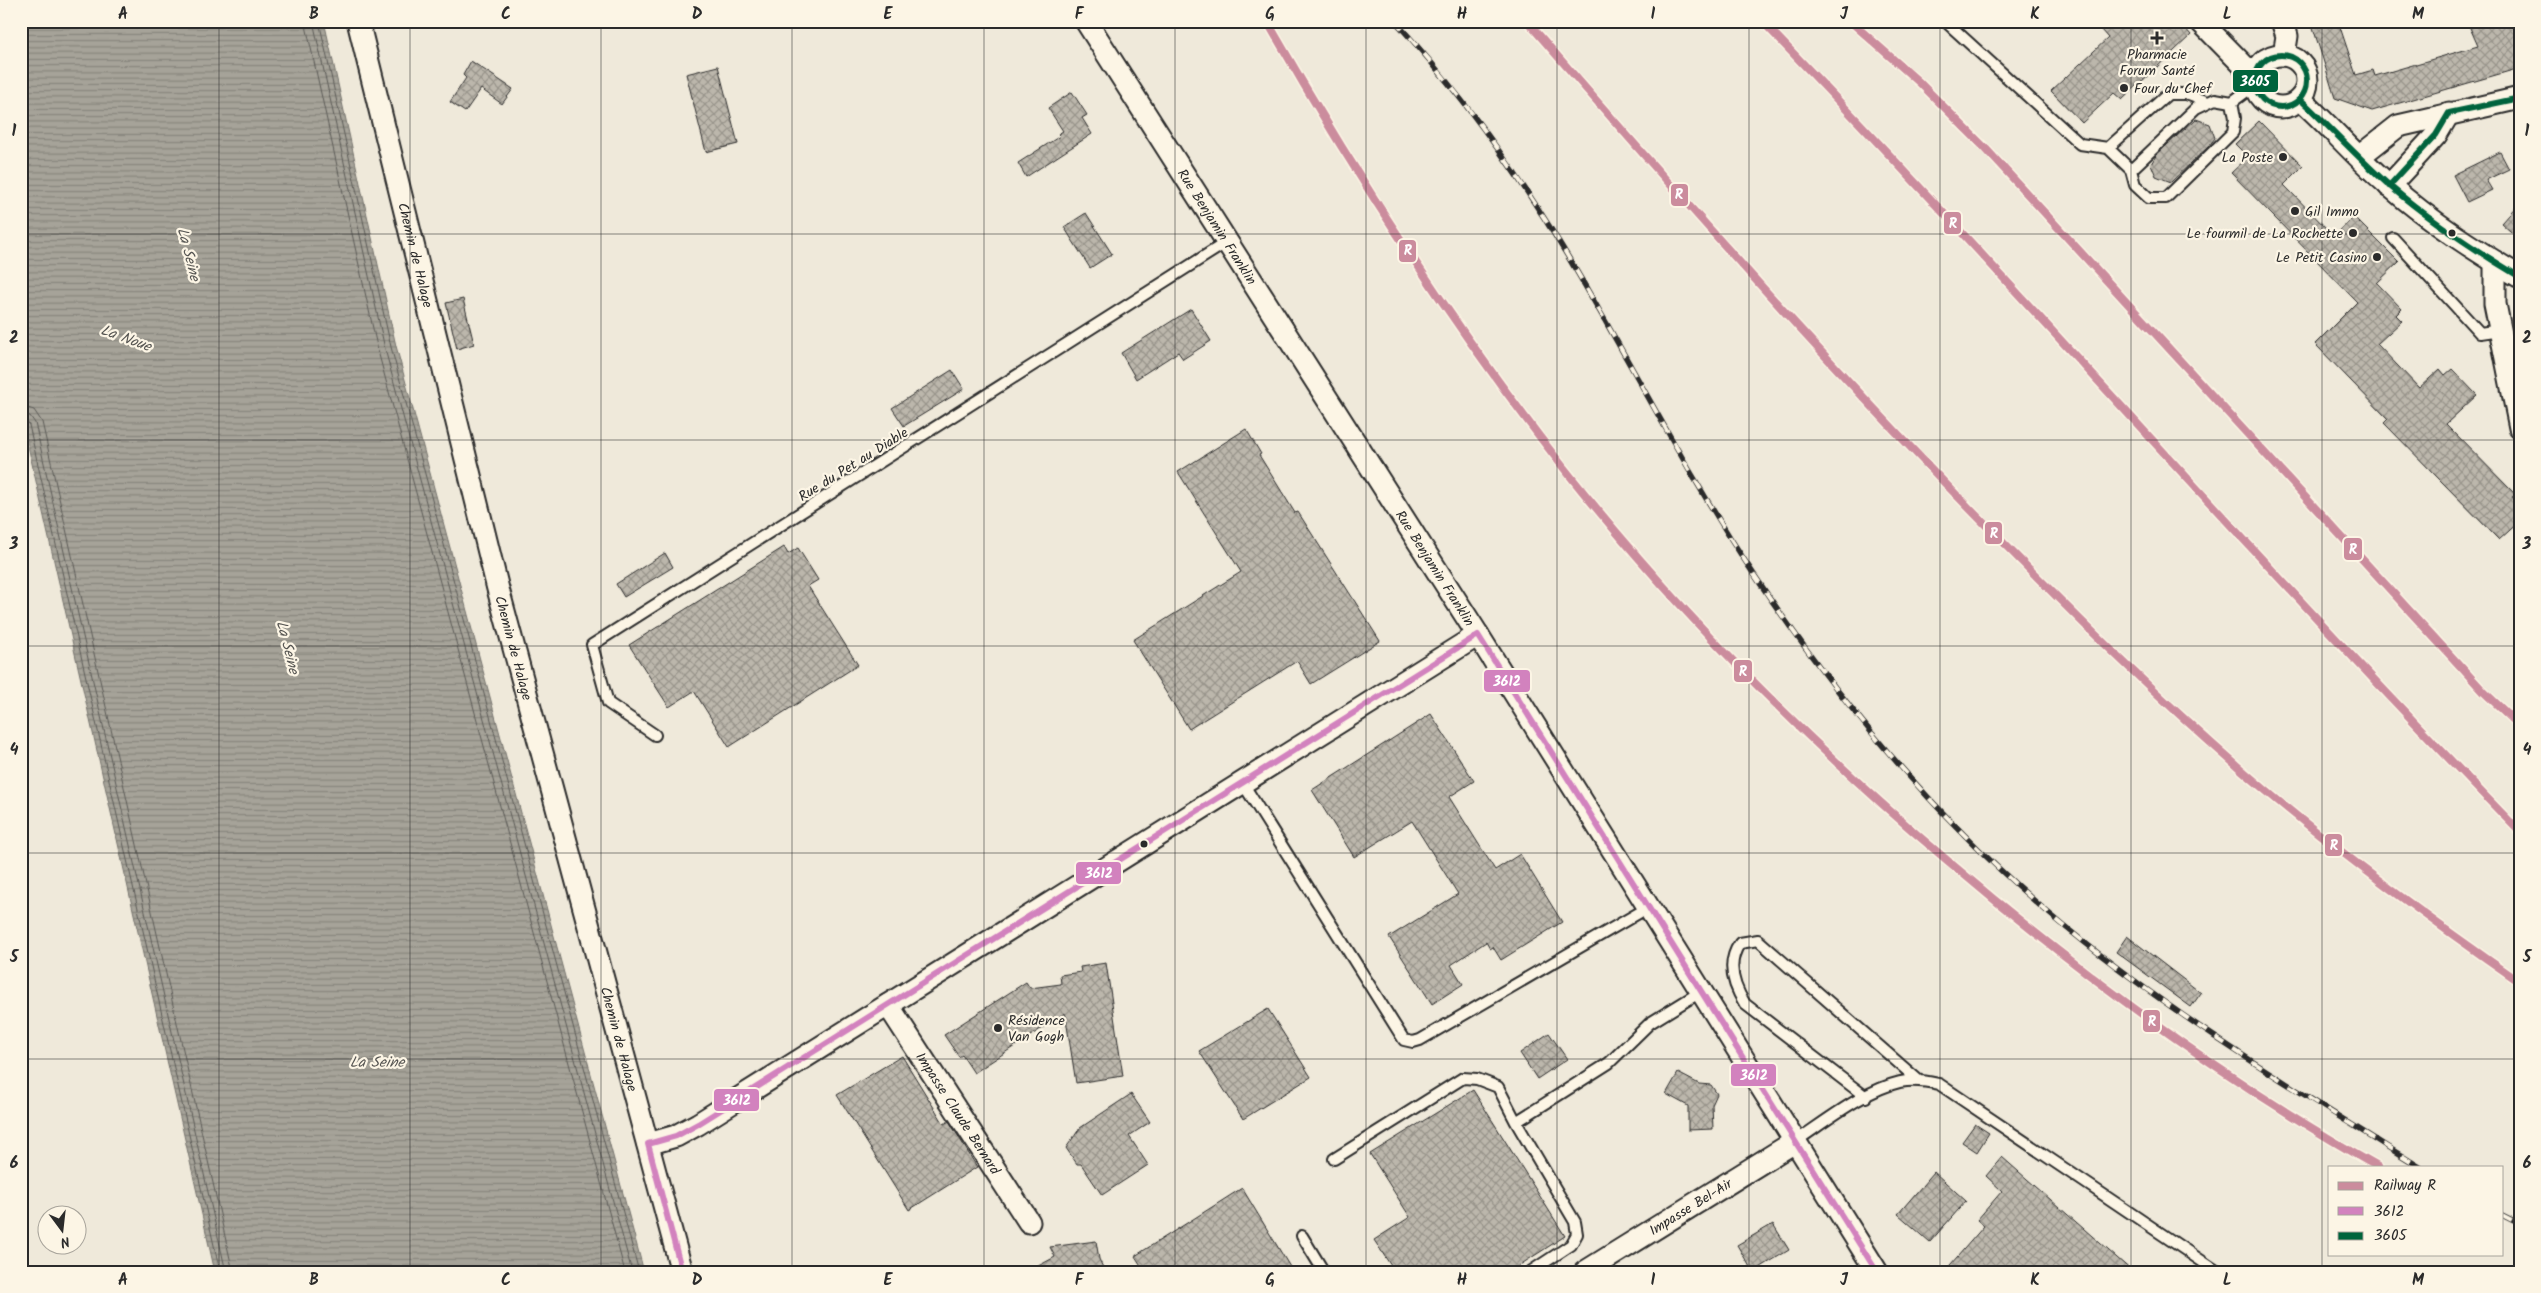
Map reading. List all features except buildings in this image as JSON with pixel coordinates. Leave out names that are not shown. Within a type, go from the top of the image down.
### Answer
[{"type":"street","name":"Chemin de Halage","points":[[358,21],[491,563],[682,1272]]},
{"type":"street","name":"Rue Benjamin Franklin","points":[[1086,21],[1478,635],[1878,1272]]},
{"type":"street","points":[[2200,21],[2255,81],[2263,99],[2277,106],[2293,104],[2300,98],[2306,85],[2304,69],[2299,62],[2284,55],[2276,55],[2262,63],[2255,81]]},
{"type":"street","points":[[2282,21],[2286,36],[2284,55]]},
{"type":"street","points":[[2300,98],[2389,186],[2435,223],[2520,277]]},
{"type":"street","points":[[2360,156],[2398,126],[2519,98]]},
{"type":"street","points":[[2389,186],[2436,134],[2449,114]]},
{"type":"street","points":[[2495,262],[2495,304],[2520,428]]},
{"type":"street","points":[[648,1144],[676,1136],[698,1124],[1478,635]]},
{"type":"street","name":"Impasse Claude Bernard","points":[[888,1005],[1029,1222]]},
{"type":"street","name":"Impasse Bel-Air","points":[[1585,1272],[1796,1141]]},
{"type":"lane","points":[[1945,21],[2080,144],[2108,148],[2131,170],[2136,185],[2149,198],[2166,198],[2233,132],[2235,118],[2232,102]]},
{"type":"lane","points":[[2232,102],[2255,81]]},
{"type":"lane","points":[[2108,148],[2168,94],[2186,94],[2208,102]]},
{"type":"lane","points":[[2131,170],[2196,108],[2215,99],[2232,102]]},
{"type":"lane","points":[[2393,238],[2480,333],[2500,330]]},
{"type":"lane","name":"Rue du Pet au Diable","points":[[655,735],[608,703],[592,645],[1227,242]]},
{"type":"lane","points":[[1242,782],[1404,1040],[1413,1042],[1420,1040],[1649,907]]},
{"type":"lane","points":[[1866,1097],[1745,1004],[1736,990],[1731,965],[1733,953],[1740,943],[1758,940],[1918,1080]]},
{"type":"lane","points":[[1516,1122],[1610,1063],[1650,1023],[1702,991]]},
{"type":"lane","points":[[1334,1159],[1463,1078],[1476,1079],[1498,1087],[1516,1122],[1575,1222],[1577,1234],[1570,1246],[1530,1272]]},
{"type":"lane","points":[[1796,1141],[1877,1090],[1901,1082],[1918,1080],[1939,1084],[2218,1272]]},
{"type":"lane","points":[[1302,1236],[1324,1272]]},
{"type":"water","name":"La Seine","points":[[21,21],[324,21],[396,346],[644,1272],[215,1272],[21,415]]},
{"type":"railway","points":[[1395,21],[1443,76],[1508,163],[1567,255],[1704,495],[1785,620],[1854,711],[1928,797],[2008,877],[2051,915],[2139,984],[2231,1047],[2418,1166]]},
{"type":"railway","points":[[2504,1216],[2520,1224]]},
{"type":"rail line","name":"R","points":[[1267,21],[1335,137],[1407,250],[1522,414],[1563,467],[1652,573],[1746,674],[1845,770],[1896,816],[2050,945],[2102,985],[2210,1062],[2265,1099],[2376,1166]]},
{"type":"rail line","name":"R","points":[[1527,21],[1802,331],[1972,511],[2115,653],[2188,722],[2295,815],[2454,936],[2520,982]]},
{"type":"rail line","name":"R","points":[[1762,21],[1858,121],[2328,631],[2520,832]]},
{"type":"rail line","name":"R","points":[[1850,21],[1919,82],[1986,149],[2484,692],[2520,726]]},
{"type":"transit line","name":"3605","points":[[2281,55],[2291,57],[2299,63],[2305,71],[2307,81],[2305,91],[2299,99],[2291,105],[2281,107],[2271,105],[2263,99],[2257,91],[2255,81],[2257,71],[2263,63],[2271,57],[2281,55]]},
{"type":"transit line","name":"3605","points":[[2389,186],[2436,135],[2449,113],[2520,98]]},
{"type":"transit line","name":"3605","points":[[2300,99],[2368,166],[2406,200],[2454,235],[2520,277]]},
{"type":"transit line","name":"3612","points":[[682,1272],[648,1144],[676,1136],[698,1124],[1478,635],[1877,1272]]},
{"type":"place","name":"Pharmacie Forum Santé","points":[[2157,38]]},
{"type":"place","name":"Four du Chef","points":[[2124,88]]},
{"type":"place","name":"La Poste","points":[[2283,157]]},
{"type":"place","name":"Gil Immo","points":[[2295,211]]},
{"type":"place","name":"Le fourmil de La Rochette","points":[[2353,233]]},
{"type":"place","name":"Le Petit Casino","points":[[2377,257]]},
{"type":"place","name":"Résidence Van Gogh","points":[[998,1028]]},
{"type":"water label","name":"La Noue","points":[[126,338]]}]
